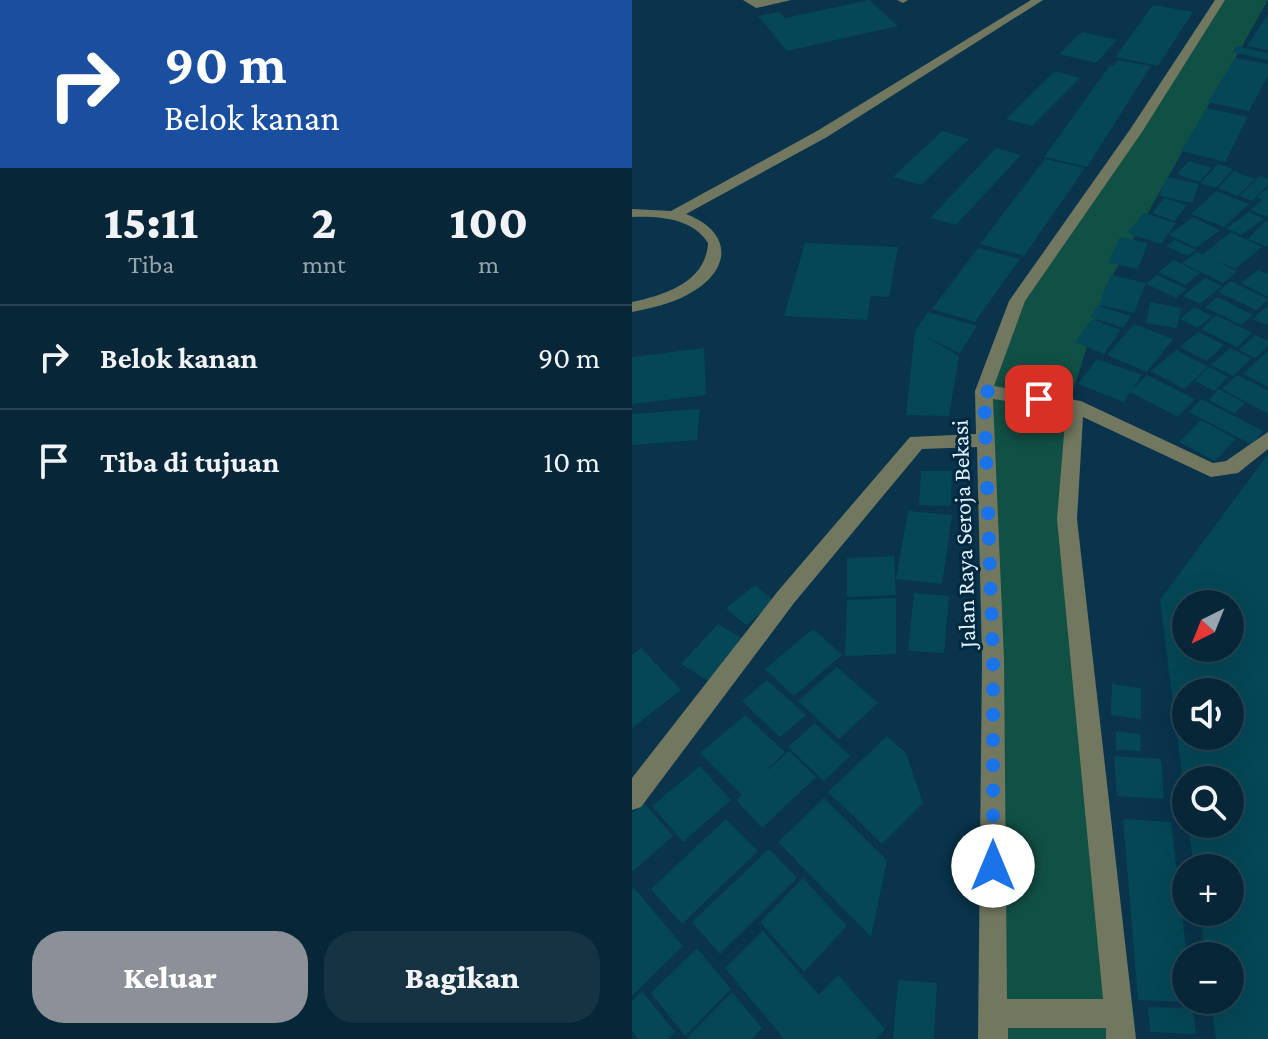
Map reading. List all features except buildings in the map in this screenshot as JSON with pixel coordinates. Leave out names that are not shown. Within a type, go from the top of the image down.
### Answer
[{"type":"street","points":[[748,0],[756,5],[786,0]]},
{"type":"street","points":[[676,214],[822,134],[1038,0]]},
{"type":"street","name":"Jalan Raya Seroja Bekasi","points":[[999,1022],[993,659],[984,391],[1017,301],[1135,132],[1220,0]]},
{"type":"street","points":[[632,213],[676,214],[697,223],[711,236],[714,253],[706,272],[688,289],[660,302],[632,307]]},
{"type":"street","points":[[984,391],[1072,404],[1211,470],[1231,468],[1268,439]]},
{"type":"street","points":[[999,1022],[1113,1022],[1067,519],[1072,404]]},
{"type":"street","points":[[632,798],[786,597],[917,442],[987,440]]},
{"type":"shaded area","points":[[1220,0],[1268,0],[1105,289],[1069,404],[1067,519],[1121,1039],[992,1039],[984,391],[1017,301]]},
{"type":"route","points":[[993,866],[993,659],[989,468],[984,391],[1039,399]]}]
